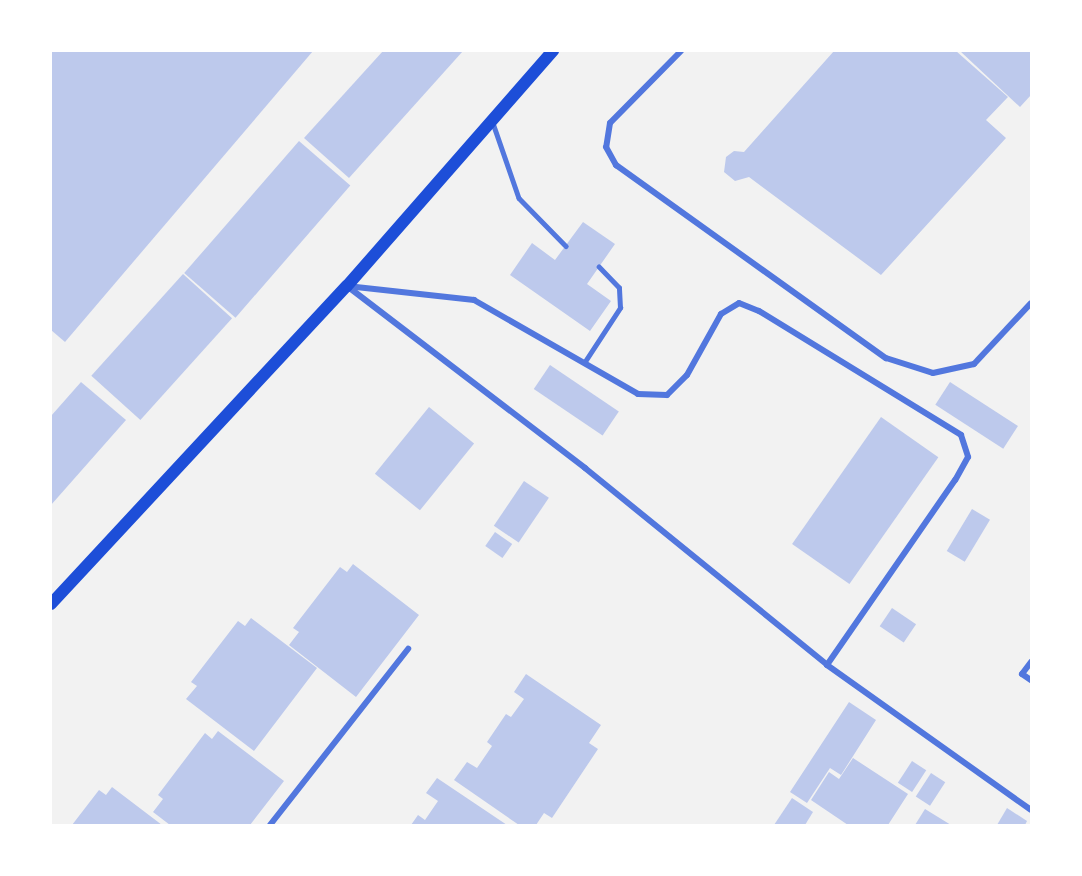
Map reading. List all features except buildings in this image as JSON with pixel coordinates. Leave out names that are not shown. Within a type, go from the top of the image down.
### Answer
[{"type":"main road","points":[[51,604],[347,286],[553,51]]},
{"type":"street","points":[[681,51],[610,123],[606,147],[616,165],[896,361],[933,373],[974,364],[1031,303]]},
{"type":"street","points":[[347,286],[474,300],[638,394],[667,395],[687,375],[721,314],[739,303],[759,310],[961,435],[968,457],[955,480],[827,665]]},
{"type":"street","points":[[347,286],[585,468],[827,665],[1031,810]]},
{"type":"street","points":[[270,825],[408,649]]},
{"type":"street","points":[[1031,662],[1023,674],[1031,680]]},
{"type":"lane","points":[[492,120],[519,198],[566,246]]},
{"type":"lane","points":[[584,363],[620,308],[619,288],[599,267]]}]
